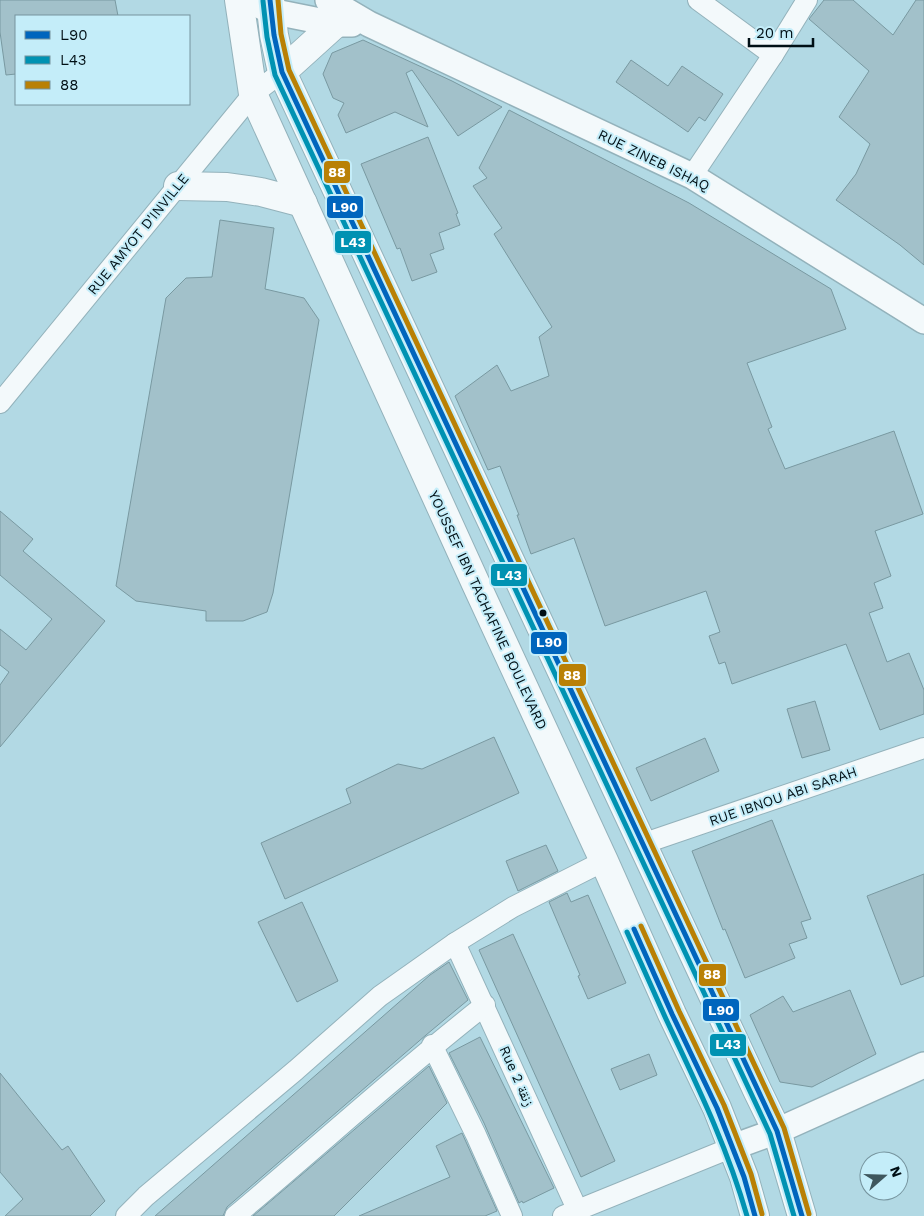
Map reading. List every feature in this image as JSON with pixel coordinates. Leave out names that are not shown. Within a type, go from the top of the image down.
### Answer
[{"type":"main road","name":"YOUSSEF IBN TACHAFINE BOULEVARD","points":[[239,0],[253,94],[604,861],[672,1014],[717,1108],[733,1147],[755,1216]]},
{"type":"main road","points":[[264,4],[282,72],[777,1131],[802,1216]]},
{"type":"main road","points":[[282,72],[331,12]]},
{"type":"main road","points":[[178,186],[227,187],[261,192],[302,203]]},
{"type":"street","points":[[698,0],[774,55]]},
{"type":"street","points":[[692,176],[774,55],[807,0]]},
{"type":"street","name":"RUE ZINEB ISHAQ","points":[[264,4],[331,12],[369,24],[692,176],[924,321]]},
{"type":"street","name":"RUE AMYOT D'INVILLE","points":[[0,403],[253,94],[282,72]]},
{"type":"street","name":"RUE IBNOU ABI SARAH","points":[[642,844],[924,748]]},
{"type":"street","points":[[126,1216],[146,1196],[296,1070],[380,996],[455,943],[513,907],[604,861]]},
{"type":"street","name":"Rue 2 زنقة","points":[[455,943],[485,1004],[570,1213]]},
{"type":"street","points":[[235,1216],[294,1167],[432,1045],[485,1004]]},
{"type":"street","points":[[432,1045],[476,1135],[512,1216]]},
{"type":"street","points":[[570,1213],[777,1131],[924,1065]]},
{"type":"building","points":[[0,0],[115,0],[118,15],[15,15],[15,74],[6,75],[0,32]]},
{"type":"building","points":[[824,0],[853,0],[893,35],[916,0],[924,0],[924,265],[900,245],[836,200],[856,174],[870,144],[839,117],[869,71],[809,19]]},
{"type":"building","points":[[363,40],[452,81],[502,107],[458,136],[412,70],[406,73],[428,127],[395,112],[346,133],[338,115],[344,103],[333,98],[323,74],[332,53]]},
{"type":"building","points":[[631,60],[668,86],[682,66],[723,94],[705,121],[699,117],[688,132],[616,82]]},
{"type":"building","points":[[509,110],[689,203],[831,289],[846,329],[747,363],[772,427],[768,429],[785,469],[894,431],[923,514],[875,531],[891,576],[874,583],[883,608],[869,613],[887,662],[909,653],[924,690],[924,714],[880,730],[846,644],[732,684],[725,662],[719,664],[709,636],[720,632],[706,591],[605,626],[574,538],[531,554],[517,515],[519,515],[500,466],[488,470],[455,396],[497,365],[511,391],[549,376],[539,337],[552,327],[494,234],[502,228],[473,186],[487,178],[479,168]]},
{"type":"building","points":[[428,137],[458,213],[456,214],[460,225],[439,233],[444,249],[430,254],[437,272],[412,281],[400,248],[397,249],[361,164]]},
{"type":"building","points":[[220,220],[274,228],[265,289],[304,298],[319,320],[273,593],[267,612],[243,621],[206,621],[206,611],[136,601],[116,586],[166,298],[186,278],[212,277]]},
{"type":"building","points":[[0,511],[33,539],[23,551],[105,621],[0,747],[0,685],[9,672],[0,665],[0,629],[26,650],[52,619],[0,575]]},
{"type":"building","points":[[815,701],[830,750],[802,758],[787,709]]},
{"type":"building","points":[[494,737],[519,793],[285,899],[261,843],[351,803],[346,789],[398,764],[422,769]]},
{"type":"building","points":[[705,738],[719,771],[651,801],[636,768]]},
{"type":"building","points":[[772,820],[811,919],[801,922],[807,938],[789,944],[795,958],[745,978],[725,929],[723,930],[692,851]]},
{"type":"building","points":[[546,845],[558,871],[518,891],[506,861]]},
{"type":"building","points":[[924,874],[924,976],[901,985],[867,896]]},
{"type":"building","points":[[567,893],[571,902],[588,895],[626,983],[588,999],[578,976],[580,975],[549,902]]},
{"type":"building","points":[[302,902],[338,981],[297,1002],[258,922]]},
{"type":"building","points":[[513,934],[615,1161],[581,1177],[479,950]]},
{"type":"building","points":[[449,962],[468,1000],[227,1207],[223,1216],[155,1216],[430,975]]},
{"type":"building","points":[[850,990],[876,1054],[812,1087],[780,1082],[750,1015],[783,996],[793,1012]]},
{"type":"building","points":[[480,1037],[554,1188],[523,1203],[522,1201],[519,1203],[484,1123],[449,1053]]},
{"type":"building","points":[[649,1054],[657,1075],[620,1090],[611,1069]]},
{"type":"building","points":[[429,1066],[447,1103],[334,1216],[253,1216]]},
{"type":"building","points":[[0,1073],[62,1150],[68,1146],[105,1201],[90,1216],[5,1216],[23,1199],[0,1172]]},
{"type":"building","points":[[462,1133],[497,1211],[485,1216],[359,1216],[450,1177],[436,1146]]},
{"type":"transit line","name":"L90","points":[[270,0],[274,35],[282,72],[777,1131],[802,1216]]},
{"type":"transit line","name":"88","points":[[278,0],[281,34],[289,70],[784,1128],[809,1214]]},
{"type":"transit line","name":"L43","points":[[263,1],[267,37],[275,75],[770,1134],[794,1216]]},
{"type":"transit line","name":"88","points":[[641,926],[724,1105],[751,1174],[762,1214]]},
{"type":"transit line","name":"L90","points":[[634,929],[717,1108],[744,1177],[755,1216]]},
{"type":"transit line","name":"L43","points":[[627,932],[711,1116],[747,1216]]}]
